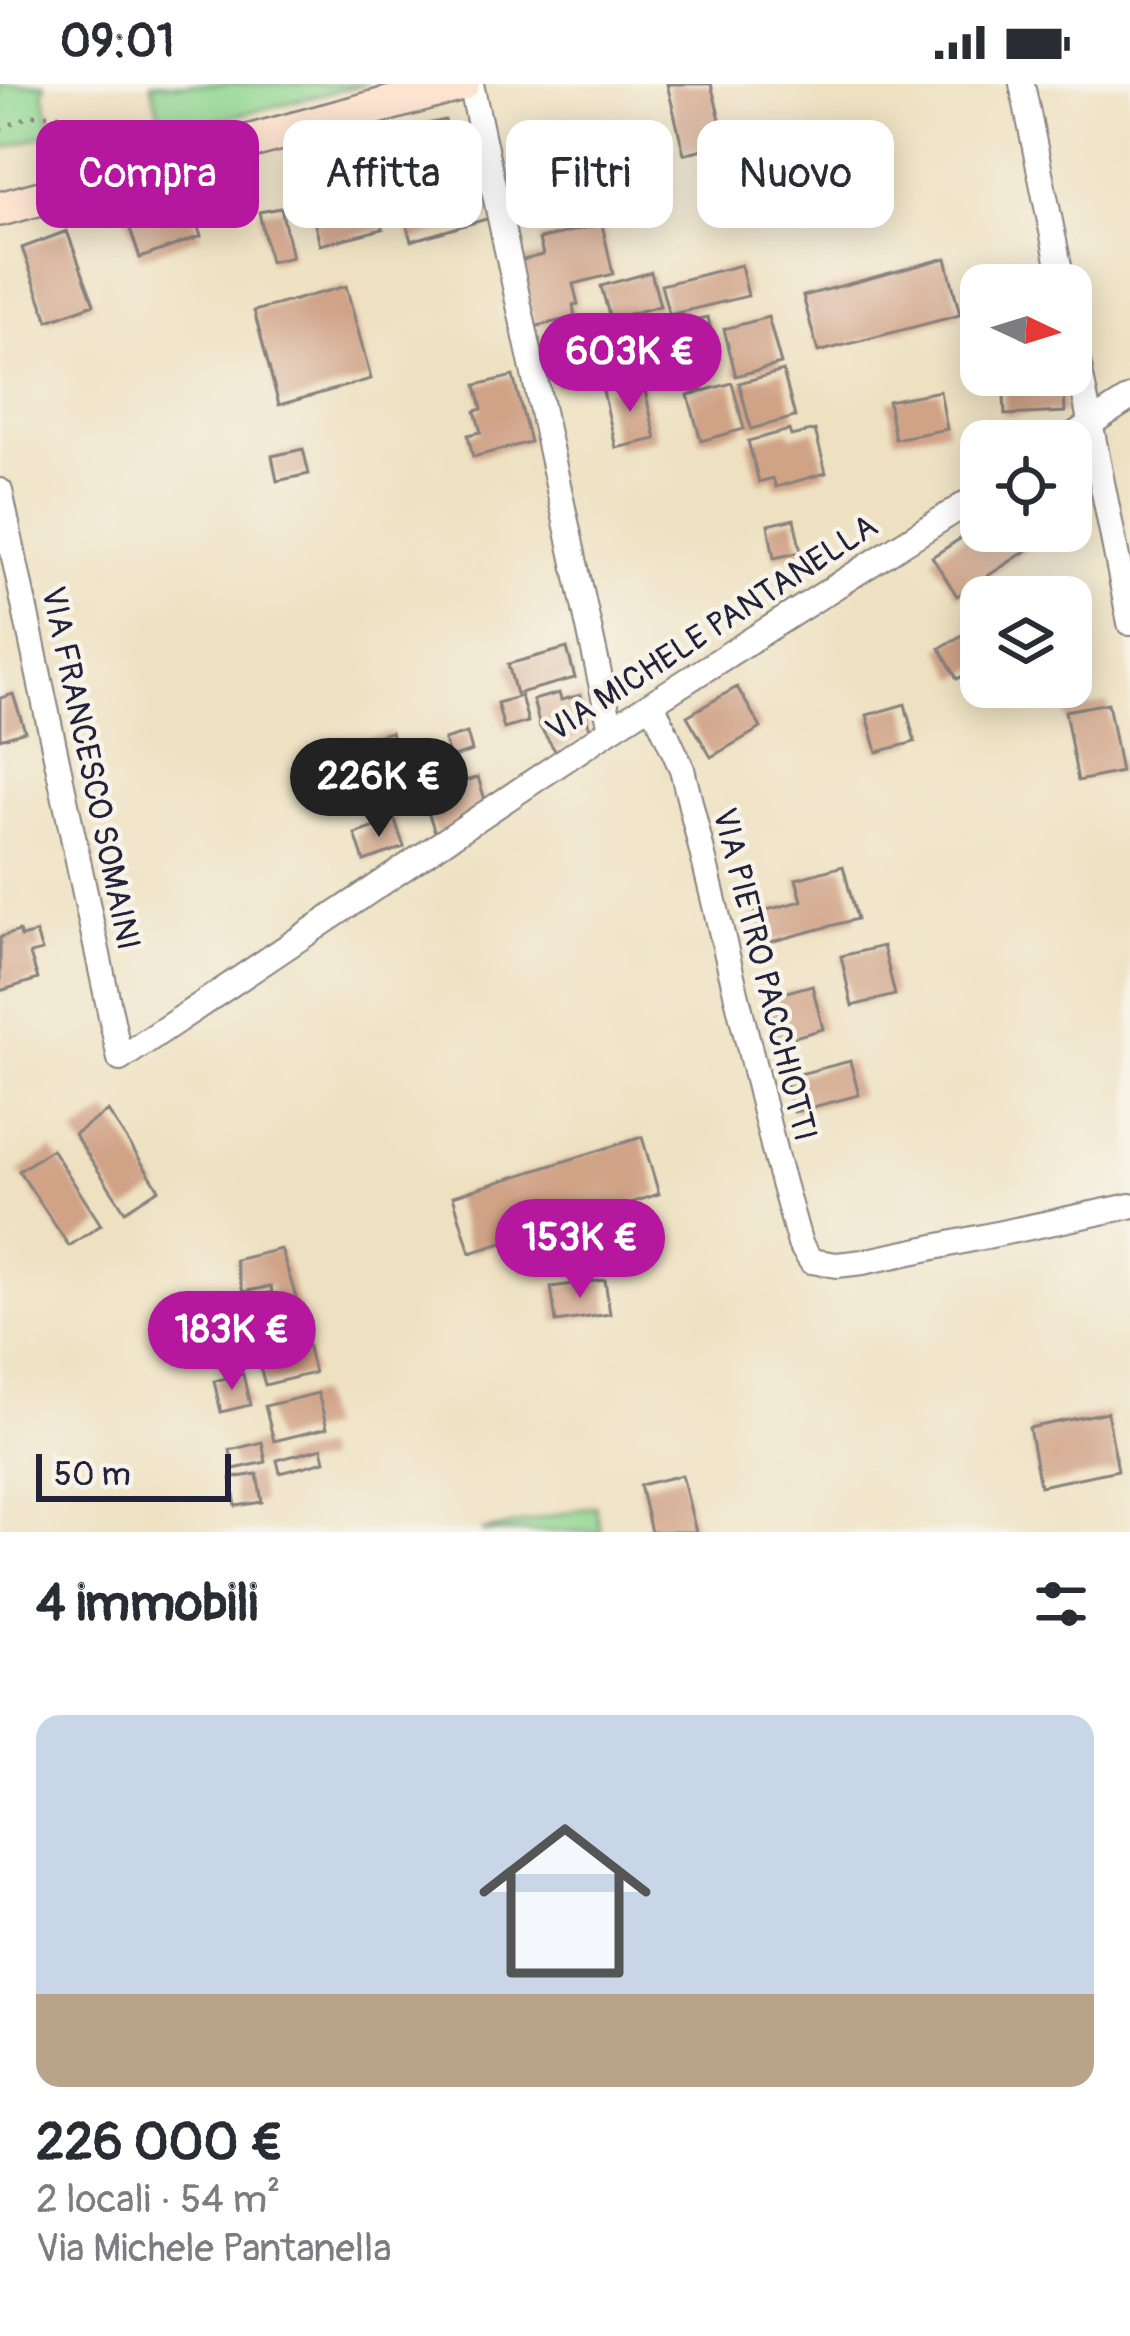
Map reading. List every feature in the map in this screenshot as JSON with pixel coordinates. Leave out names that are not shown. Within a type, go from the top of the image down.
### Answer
[{"type":"street","points":[[259,138],[462,84]]},
{"type":"street","points":[[471,84],[611,729]]},
{"type":"street","points":[[1022,84],[1059,264]]},
{"type":"street","points":[[0,209],[36,199]]},
{"type":"street","points":[[1092,423],[1130,398]]},
{"type":"street","points":[[1092,434],[1130,623]]},
{"type":"street","name":"VIA FRANCESCO SOMAINI","points":[[0,490],[120,1059]]},
{"type":"street","name":"VIA MICHELE PANTANELLA","points":[[120,1059],[611,729],[960,507]]},
{"type":"street","name":"VIA PIETRO PACCHIOTTI","points":[[652,703],[682,769],[776,1158],[800,1244],[811,1262],[863,1262],[1130,1206]]},
{"type":"path","points":[[0,129],[32,115],[59,115],[63,120]]},
{"type":"green space","points":[[0,84],[45,84],[50,120],[36,120],[36,138],[0,150]]},
{"type":"green space","points":[[151,84],[366,84],[218,120],[161,120]]},
{"type":"green space","points":[[595,1506],[601,1532],[481,1532]]},
{"type":"building","points":[[667,84],[711,84],[720,120],[697,120],[697,151],[684,154]]},
{"type":"building","points":[[482,190],[490,218],[482,220]]},
{"type":"building","points":[[281,208],[292,257],[270,262],[259,212]]},
{"type":"building","points":[[130,228],[198,228],[201,236],[140,258]]},
{"type":"building","points":[[316,228],[383,228],[383,229],[320,245]]},
{"type":"building","points":[[407,228],[456,228],[411,241]]},
{"type":"building","points":[[603,228],[613,274],[573,284],[578,304],[573,305],[575,317],[534,327],[519,261],[543,255],[539,239]]},
{"type":"building","points":[[67,231],[94,304],[48,321],[22,248]]},
{"type":"building","points":[[946,258],[960,315],[818,352],[803,296]]},
{"type":"building","points":[[741,265],[748,296],[669,315],[661,285]]},
{"type":"building","points":[[651,272],[660,306],[610,319],[601,286]]},
{"type":"building","points":[[346,286],[371,379],[279,405],[254,311]]},
{"type":"building","points":[[708,317],[717,358],[676,367],[672,345],[652,349],[648,329]]},
{"type":"building","points":[[768,317],[781,364],[736,376],[724,329]]},
{"type":"building","points":[[783,371],[795,417],[751,429],[739,383]]},
{"type":"building","points":[[513,376],[530,442],[473,457],[468,435],[481,432],[475,411],[482,409],[476,385]]},
{"type":"building","points":[[643,382],[656,439],[616,448],[603,391]]},
{"type":"building","points":[[732,383],[744,429],[701,441],[688,395]]},
{"type":"building","points":[[940,391],[947,429],[895,439],[888,401]]},
{"type":"building","points":[[1004,396],[1064,396],[1065,412],[1005,415]]},
{"type":"building","points":[[789,430],[791,436],[815,430],[826,473],[776,487],[773,478],[759,482],[748,441]]},
{"type":"building","points":[[303,449],[309,474],[277,481],[272,456]]},
{"type":"building","points":[[794,519],[801,552],[774,558],[768,525]]},
{"type":"building","points":[[960,539],[960,552],[1025,552],[988,576],[960,576],[957,596],[932,557]]},
{"type":"building","points":[[960,636],[960,677],[957,679],[940,648]]},
{"type":"building","points":[[567,648],[575,678],[516,694],[508,664]]},
{"type":"building","points":[[737,687],[761,728],[711,757],[687,716]]},
{"type":"building","points":[[559,693],[561,700],[581,695],[590,730],[556,752],[540,727],[533,700]]},
{"type":"building","points":[[13,694],[25,731],[0,739],[0,698]]},
{"type":"building","points":[[521,696],[528,722],[504,729],[497,703]]},
{"type":"building","points":[[1108,703],[1121,772],[1078,781],[1065,711]]},
{"type":"building","points":[[905,704],[915,742],[877,752],[867,715]]},
{"type":"building","points":[[391,732],[396,751],[387,753],[394,778],[361,786],[354,761],[334,766],[329,748]]},
{"type":"building","points":[[467,733],[472,751],[450,758],[444,740]]},
{"type":"building","points":[[478,777],[486,803],[436,835],[427,809],[437,806],[432,791]]},
{"type":"building","points":[[395,820],[404,847],[364,861],[355,834]]},
{"type":"building","points":[[843,866],[857,919],[763,944],[755,913],[802,901],[796,879]]},
{"type":"building","points":[[19,931],[21,937],[36,933],[42,951],[30,954],[38,979],[0,991],[0,937]]},
{"type":"building","points":[[883,946],[895,995],[852,1006],[841,956]]},
{"type":"building","points":[[812,985],[823,1029],[777,1042],[765,998]]},
{"type":"building","points":[[850,1061],[859,1095],[794,1112],[784,1078]]},
{"type":"building","points":[[108,1111],[159,1189],[125,1211],[74,1134]]},
{"type":"building","points":[[642,1137],[659,1194],[470,1253],[453,1196]]},
{"type":"building","points":[[52,1149],[101,1225],[69,1246],[19,1171]]},
{"type":"building","points":[[281,1249],[303,1320],[235,1336],[227,1303],[272,1292],[271,1286],[243,1292],[235,1260]]},
{"type":"building","points":[[605,1280],[610,1314],[556,1322],[551,1287]]},
{"type":"building","points":[[306,1339],[314,1373],[265,1385],[256,1352]]},
{"type":"building","points":[[243,1374],[250,1405],[221,1412],[214,1381]]},
{"type":"building","points":[[318,1393],[327,1428],[274,1441],[265,1406]]},
{"type":"building","points":[[1107,1412],[1118,1470],[1040,1486],[1029,1428]]},
{"type":"building","points":[[262,1442],[266,1462],[234,1469],[230,1450]]},
{"type":"building","points":[[322,1448],[325,1461],[280,1473],[277,1460]]},
{"type":"building","points":[[257,1474],[262,1502],[236,1506],[231,1478]]},
{"type":"building","points":[[682,1475],[696,1532],[651,1532],[640,1485]]}]
